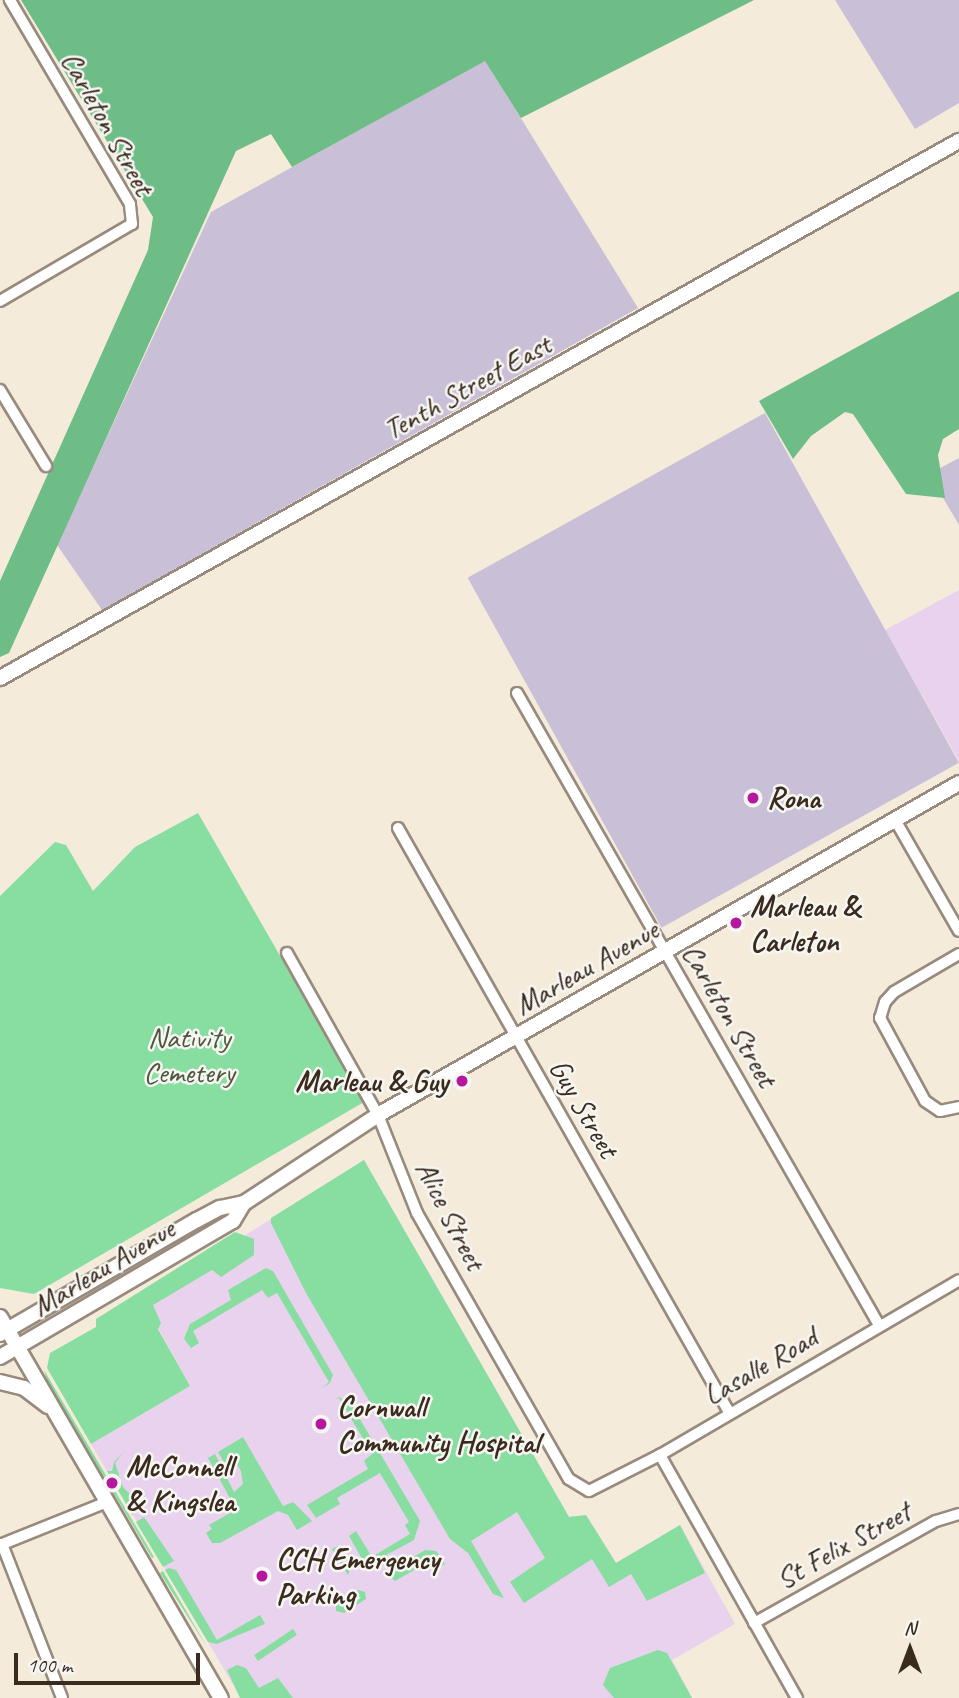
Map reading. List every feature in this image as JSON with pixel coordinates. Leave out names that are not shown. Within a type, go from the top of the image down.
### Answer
[{"type":"main road","name":"Tenth Street East","points":[[0,678],[959,141]]},
{"type":"main road","name":"Marleau Avenue","points":[[2,1327],[220,1208],[244,1203],[378,1115],[959,783]]},
{"type":"main road","name":"Marleau Avenue","points":[[0,1357],[233,1221],[244,1203]]},
{"type":"main road","points":[[2,1327],[18,1347],[50,1407],[221,1698]]},
{"type":"main road","points":[[0,1382],[24,1388],[50,1407]]},
{"type":"street","name":"Carleton Street","points":[[0,301],[132,224],[130,204],[10,0]]},
{"type":"street","points":[[0,390],[46,466]]},
{"type":"street","name":"Carleton Street","points":[[517,693],[879,1325]]},
{"type":"street","points":[[894,818],[959,930]]},
{"type":"street","name":"Guy Street","points":[[398,828],[729,1412]]},
{"type":"street","name":"Alice Street","points":[[287,953],[378,1115],[417,1213],[569,1479],[585,1488]]},
{"type":"street","points":[[959,954],[894,992],[885,1002],[880,1018],[925,1101],[940,1111],[959,1107]]},
{"type":"street","name":"Lasalle Road","points":[[585,1488],[589,1491],[660,1455],[729,1412],[959,1280]]},
{"type":"street","points":[[660,1455],[797,1698]]},
{"type":"street","points":[[62,1698],[1,1545],[107,1502]]},
{"type":"street","name":"St Felix Street","points":[[754,1623],[936,1521],[959,1514]]},
{"type":"shaded area","points":[[835,0],[959,0],[959,103],[915,129]]},
{"type":"shaded area","points":[[485,60],[638,308],[102,610],[57,545],[211,212]]},
{"type":"shaded area","points":[[765,413],[959,763],[662,928],[468,578]]},
{"type":"shaded area","points":[[959,458],[959,525],[929,474]]},
{"type":"shaded area","points":[[959,590],[959,761],[885,630]]},
{"type":"shaded area","name":"Cornwall Community Hospital","points":[[364,1160],[569,1517],[586,1515],[616,1563],[680,1525],[735,1624],[672,1660],[692,1698],[241,1698],[91,1444],[190,1386],[143,1300]]},
{"type":"green space","points":[[21,0],[754,0],[521,118],[485,61],[292,167],[271,134],[236,151],[9,653],[0,657],[0,581],[148,250],[153,217]]},
{"type":"green space","points":[[959,291],[959,429],[943,439],[938,455],[945,498],[906,494],[853,414],[845,412],[811,436],[793,459],[759,401]]},
{"type":"green space","name":"Nativity Cemetery","points":[[198,813],[364,1102],[34,1294],[0,1288],[0,896],[55,842],[66,845],[93,891],[135,847]]},
{"type":"green space","points":[[364,1160],[569,1517],[586,1515],[616,1563],[680,1525],[705,1573],[647,1601],[631,1574],[609,1587],[592,1559],[524,1603],[510,1582],[545,1558],[517,1512],[471,1541],[504,1598],[493,1594],[468,1553],[450,1539],[306,1293],[271,1223],[271,1218]]},
{"type":"green space","points":[[235,1232],[254,1239],[254,1255],[221,1277],[212,1270],[153,1305],[161,1323],[158,1329],[190,1386],[91,1444],[47,1368],[50,1353],[96,1327],[96,1319]]},
{"type":"green space","points":[[266,1268],[273,1271],[333,1375],[330,1383],[322,1388],[329,1382],[277,1293],[268,1298],[262,1290],[193,1331],[199,1343],[191,1348],[184,1339],[190,1324],[231,1300],[228,1290]]},
{"type":"green space","points":[[44,1370],[154,1557],[152,1558],[47,1381]]},
{"type":"green space","points":[[339,1397],[351,1404],[420,1521],[414,1540],[373,1562],[362,1559],[349,1536],[356,1531],[372,1557],[410,1534],[405,1525],[409,1522],[380,1473],[337,1498],[340,1504],[316,1518],[307,1505],[368,1469],[364,1461],[372,1454],[339,1398],[335,1399]]},
{"type":"green space","points":[[243,1437],[283,1506],[293,1502],[312,1521],[297,1530],[288,1515],[278,1511],[220,1543],[212,1543],[206,1533],[212,1529],[209,1525],[230,1513],[227,1505],[232,1502],[208,1458],[215,1454],[234,1492],[243,1484],[241,1471],[238,1466],[229,1471],[218,1452]]},
{"type":"green space","points":[[124,1452],[115,1463],[123,1487],[134,1498],[133,1516],[107,1471],[112,1471],[114,1462]]},
{"type":"green space","points":[[144,1517],[174,1561],[163,1567],[136,1522]]},
{"type":"green space","points":[[338,1546],[351,1567],[348,1575],[332,1549]]},
{"type":"green space","points":[[425,1550],[436,1551],[445,1564],[436,1568],[430,1561],[395,1581],[387,1573]]},
{"type":"green space","points":[[165,1570],[176,1570],[217,1640],[260,1615],[265,1624],[217,1644],[208,1642]]},
{"type":"green space","points":[[163,1571],[207,1647],[160,1573]]},
{"type":"green space","points":[[358,1590],[365,1592],[366,1599],[344,1613],[336,1611],[336,1603]]},
{"type":"green space","points":[[293,1629],[297,1635],[258,1661],[254,1655]]},
{"type":"green space","points":[[658,1650],[667,1653],[692,1698],[614,1698],[603,1685],[610,1668]]},
{"type":"green space","points":[[237,1665],[246,1668],[259,1688],[278,1678],[293,1698],[240,1698],[227,1670]]},
{"type":"place","name":"Rona","points":[[753,798]]},
{"type":"place","name":"Marleau & Carleton","points":[[736,923]]},
{"type":"place","name":"Marleau & Guy","points":[[462,1081]]},
{"type":"place","name":"Cornwall Community Hospital","points":[[321,1424]]},
{"type":"place","name":"McConnell & Kingslea","points":[[112,1483]]},
{"type":"place","name":"CCH Emergency Parking","points":[[262,1576]]}]
